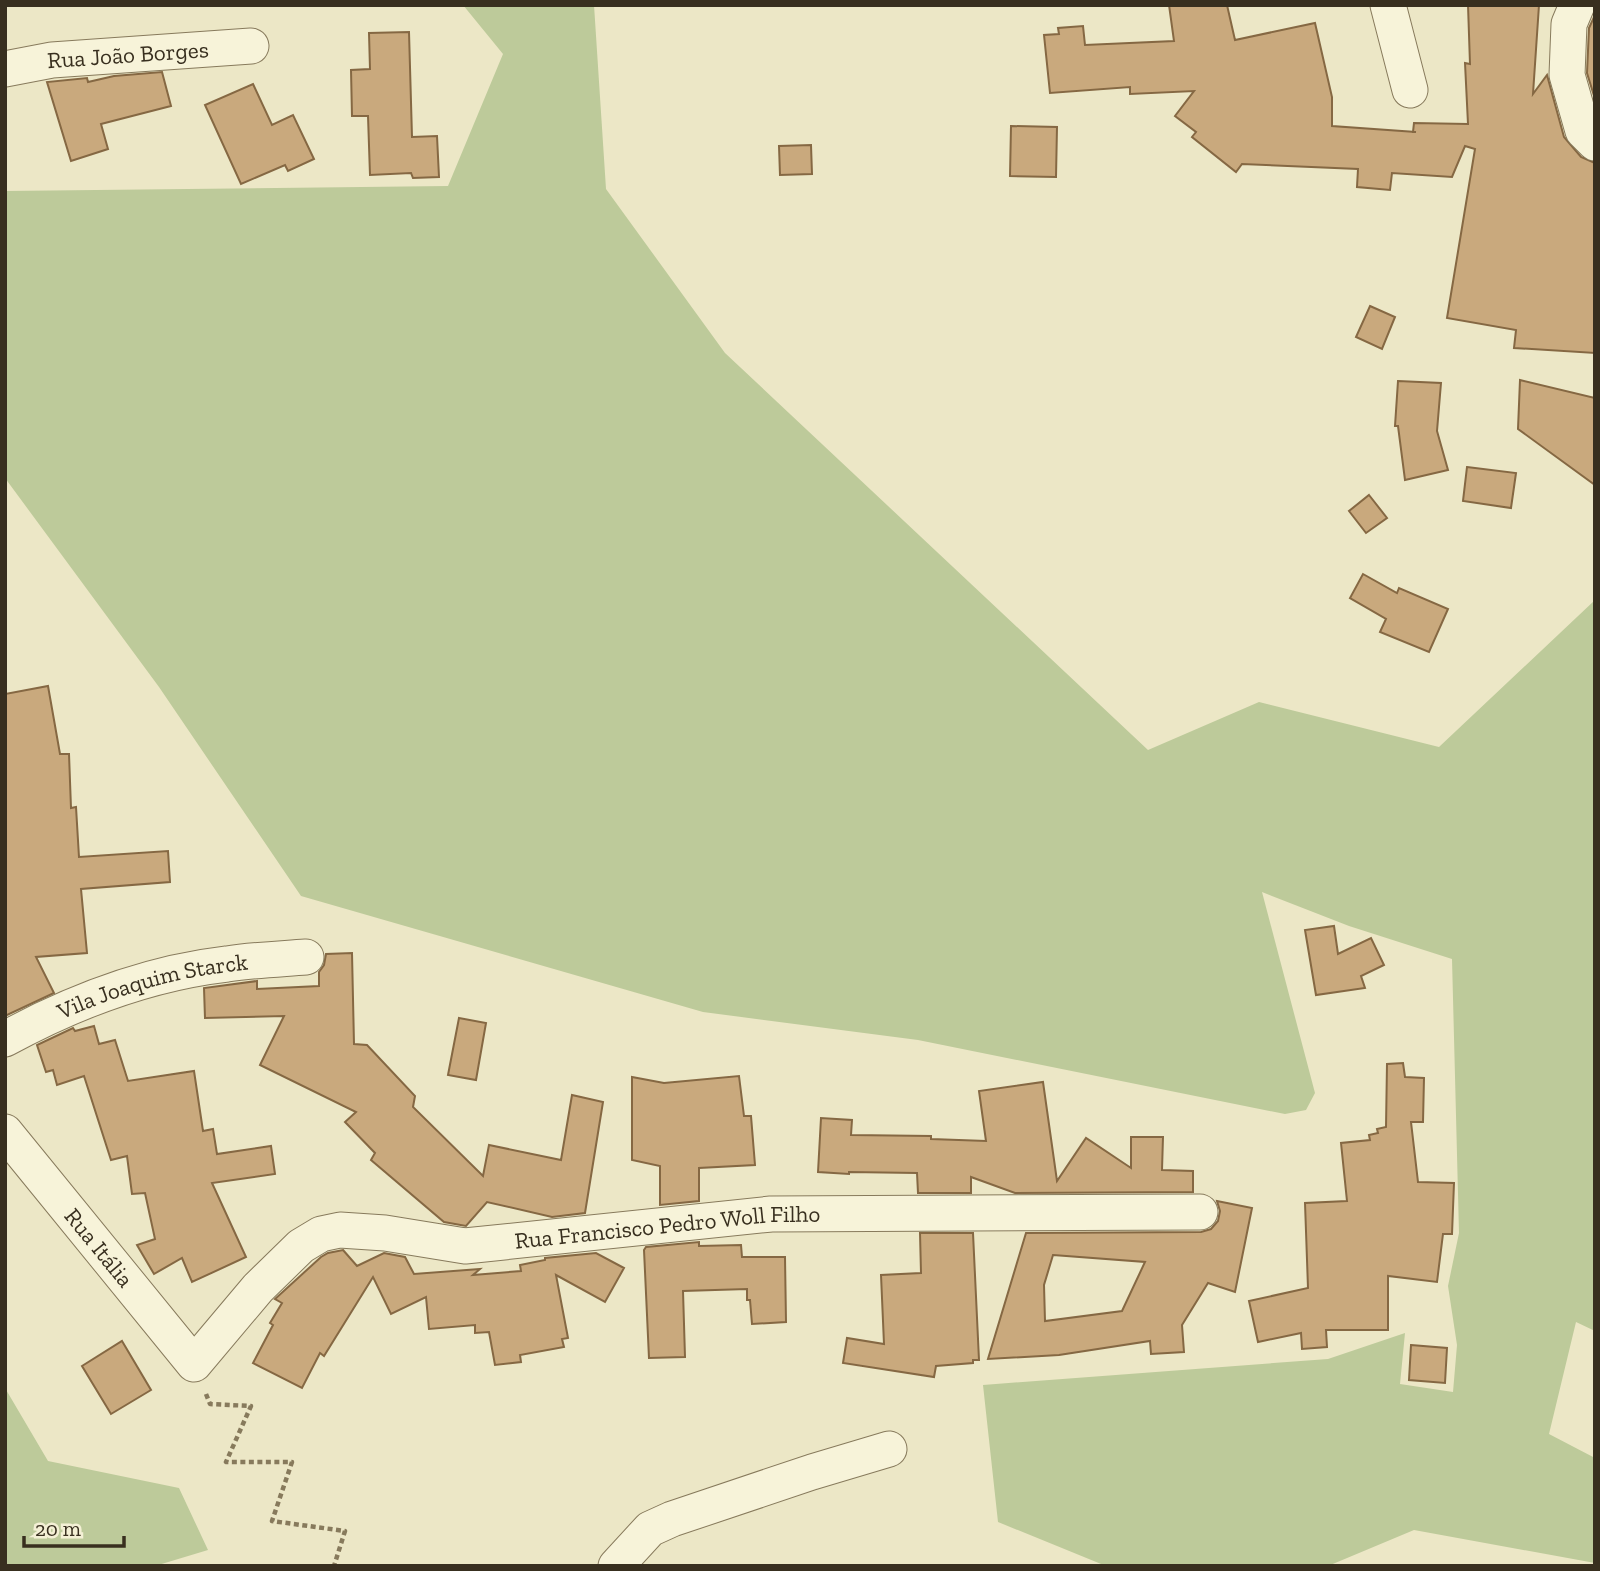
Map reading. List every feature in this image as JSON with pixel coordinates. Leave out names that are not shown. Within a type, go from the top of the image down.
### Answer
[{"type":"street","points":[[1388,5],[1410,90]]},
{"type":"street","points":[[1577,5],[1569,24],[1567,75],[1583,131],[1595,143]]},
{"type":"street","name":"Rua João Borges","points":[[5,69],[52,60],[251,46]]},
{"type":"street","name":"Vila Joaquim Starck","points":[[5,1039],[43,1018],[153,978],[224,964],[306,957]]},
{"type":"street","name":"Rua Itália","points":[[5,1132],[194,1363]]},
{"type":"street","name":"Rua Francisco Pedro Woll Filho","points":[[194,1363],[258,1288],[301,1246],[321,1234],[340,1230],[385,1233],[465,1246],[771,1214],[1200,1212]]},
{"type":"street","points":[[616,1566],[650,1529],[672,1519],[889,1449]]},
{"type":"path","points":[[194,1363],[210,1404],[251,1406],[226,1462],[292,1462],[272,1521],[345,1531],[334,1566]]},
{"type":"green space","points":[[463,5],[594,5],[606,189],[725,353],[1148,750],[1259,702],[1439,747],[1595,600],[1595,1331],[1576,1322],[1549,1434],[1595,1458],[1595,1563],[1414,1530],[1328,1566],[1106,1566],[998,1522],[983,1385],[1328,1359],[1405,1333],[1400,1384],[1453,1392],[1457,1345],[1448,1286],[1459,1233],[1452,959],[1349,926],[1262,892],[1315,1093],[1306,1110],[1285,1114],[918,1040],[703,1012],[301,896],[159,687],[5,478],[5,191],[448,186],[503,54]]},
{"type":"green space","points":[[5,1388],[48,1461],[179,1488],[208,1550],[155,1566],[5,1566]]},
{"type":"building","points":[[1169,5],[1227,5],[1235,40],[1315,23],[1332,97],[1332,126],[1413,132],[1414,123],[1468,124],[1465,63],[1470,64],[1468,5],[1539,5],[1533,94],[1547,75],[1564,137],[1581,157],[1595,163],[1595,353],[1514,348],[1516,330],[1447,318],[1475,149],[1465,146],[1452,177],[1392,173],[1390,190],[1357,187],[1358,169],[1242,164],[1236,172],[1192,137],[1196,132],[1175,116],[1194,91],[1130,94],[1130,87],[1050,93],[1044,35],[1059,34],[1058,28],[1083,26],[1085,45],[1174,41]]},
{"type":"building","points":[[1595,15],[1595,99],[1587,73],[1589,28]]},
{"type":"building","points":[[409,32],[412,137],[437,136],[439,177],[413,178],[411,173],[370,175],[368,116],[352,116],[351,70],[370,69],[369,33]]},
{"type":"building","points":[[162,72],[171,106],[101,124],[108,149],[71,161],[47,82],[87,78],[88,82],[114,76]]},
{"type":"building","points":[[253,84],[272,125],[293,115],[314,159],[288,171],[285,165],[241,184],[205,105]]},
{"type":"building","points":[[1011,126],[1057,127],[1056,177],[1010,176]]},
{"type":"building","points":[[811,145],[812,174],[780,175],[779,146]]},
{"type":"building","points":[[1370,306],[1395,317],[1382,349],[1356,337]]},
{"type":"building","points":[[1520,380],[1595,398],[1595,485],[1518,429]]},
{"type":"building","points":[[1398,381],[1441,383],[1437,431],[1448,470],[1405,480],[1398,426],[1395,426]]},
{"type":"building","points":[[1467,467],[1516,473],[1511,508],[1463,501]]},
{"type":"building","points":[[1369,495],[1387,518],[1366,533],[1349,511]]},
{"type":"building","points":[[1363,574],[1397,593],[1399,588],[1448,609],[1429,652],[1380,632],[1386,619],[1350,598]]},
{"type":"building","points":[[48,686],[60,754],[69,754],[71,808],[76,807],[79,857],[168,851],[170,882],[81,889],[87,953],[36,957],[54,993],[5,1016],[5,694]]},
{"type":"building","points":[[1334,926],[1338,954],[1371,938],[1384,965],[1361,976],[1365,988],[1316,995],[1305,930]]},
{"type":"building","points":[[352,953],[354,1044],[367,1045],[415,1096],[413,1107],[483,1176],[489,1145],[561,1160],[572,1095],[603,1102],[585,1213],[552,1217],[487,1202],[466,1226],[444,1222],[371,1160],[375,1153],[345,1122],[356,1112],[260,1065],[284,1016],[205,1018],[204,988],[257,981],[257,989],[319,986],[319,972],[324,965],[326,954]]},
{"type":"building","points":[[459,1018],[486,1023],[476,1080],[448,1075]]},
{"type":"building","points":[[94,1026],[99,1044],[115,1040],[128,1081],[194,1071],[203,1131],[213,1129],[217,1154],[271,1146],[275,1174],[212,1183],[246,1257],[192,1282],[182,1258],[154,1274],[137,1245],[155,1239],[145,1193],[132,1194],[127,1156],[111,1160],[84,1076],[57,1085],[53,1070],[46,1072],[37,1045],[73,1028],[75,1031]]},
{"type":"building","points":[[1403,1063],[1405,1077],[1424,1078],[1423,1122],[1411,1122],[1418,1182],[1454,1183],[1452,1234],[1443,1234],[1437,1282],[1388,1276],[1388,1330],[1326,1330],[1327,1347],[1302,1349],[1301,1333],[1258,1342],[1249,1301],[1308,1288],[1305,1203],[1347,1201],[1341,1143],[1370,1140],[1369,1135],[1386,1127],[1387,1064]]},
{"type":"building","points":[[739,1076],[744,1116],[751,1116],[755,1165],[699,1168],[699,1201],[660,1205],[660,1166],[632,1160],[632,1077],[664,1083]]},
{"type":"building","points":[[1043,1082],[1057,1181],[1086,1138],[1131,1168],[1131,1137],[1163,1137],[1162,1170],[1193,1171],[1193,1192],[1015,1193],[971,1177],[971,1193],[918,1193],[917,1173],[818,1172],[821,1118],[852,1120],[851,1135],[931,1136],[931,1139],[986,1141],[979,1091]]},
{"type":"building","points":[[1217,1201],[1252,1208],[1235,1292],[1208,1283],[1182,1325],[1184,1352],[1151,1354],[1150,1341],[1059,1355],[988,1359],[1026,1233],[1201,1232],[1211,1229],[1218,1221],[1220,1211]],"holes":[[[1053,1255],[1145,1262],[1122,1311],[1045,1321],[1044,1285]]]},
{"type":"building","points":[[920,1233],[973,1233],[979,1360],[973,1360],[973,1363],[936,1366],[934,1377],[843,1363],[847,1338],[884,1344],[881,1275],[921,1273]]},
{"type":"building","points":[[699,1242],[699,1246],[741,1245],[742,1257],[785,1257],[786,1322],[752,1324],[747,1289],[683,1291],[685,1357],[649,1358],[644,1250],[646,1247]]},
{"type":"building","points":[[343,1250],[357,1266],[384,1253],[405,1257],[414,1274],[480,1269],[473,1275],[521,1271],[520,1265],[545,1258],[596,1253],[624,1268],[605,1302],[556,1275],[568,1338],[562,1339],[564,1347],[520,1355],[521,1362],[495,1365],[489,1332],[475,1333],[475,1325],[429,1329],[426,1297],[391,1314],[373,1277],[324,1356],[320,1353],[302,1388],[253,1363],[273,1325],[270,1323],[282,1303],[275,1299],[321,1257]]},
{"type":"building","points":[[122,1341],[151,1390],[111,1414],[82,1366]]},
{"type":"building","points":[[1411,1345],[1447,1348],[1445,1383],[1409,1380]]}]
